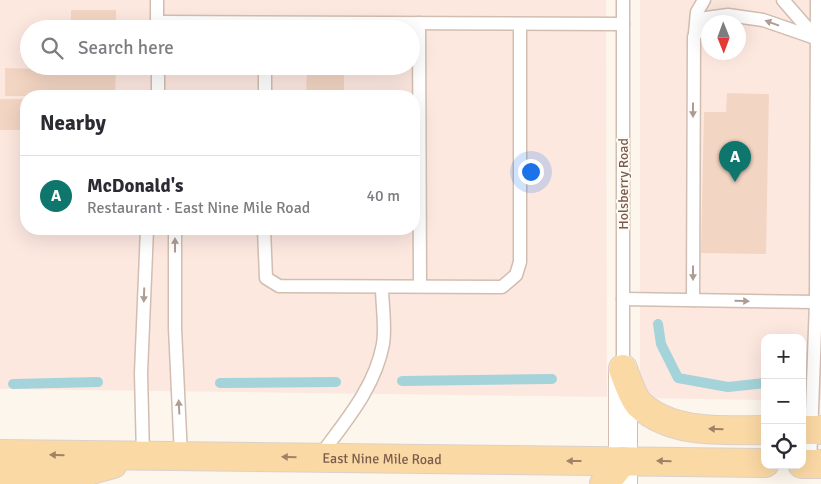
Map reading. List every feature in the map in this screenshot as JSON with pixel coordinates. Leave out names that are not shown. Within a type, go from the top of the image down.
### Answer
[{"type":"main road","points":[[623,369],[638,403],[667,422],[708,429],[761,430]]},
{"type":"main road","name":"East Nine Mile Road","points":[[0,454],[319,458],[623,472],[761,463]]},
{"type":"main road","points":[[0,481],[48,482],[143,456]]},
{"type":"main road","points":[[604,484],[623,472]]},
{"type":"street","points":[[623,369],[623,472]]},
{"type":"lane","points":[[157,0],[157,20]]},
{"type":"lane","name":"Holsberry Road","points":[[623,0],[623,369]]},
{"type":"lane","points":[[693,300],[694,37],[697,12],[704,0]]},
{"type":"lane","points":[[783,0],[819,40]]},
{"type":"lane","points":[[811,464],[816,302],[819,40],[817,0]]},
{"type":"lane","points":[[694,37],[706,18],[728,15],[763,20],[819,40]]},
{"type":"lane","points":[[420,23],[623,24]]},
{"type":"lane","points":[[264,235],[266,278],[278,286],[502,287],[516,276],[520,262],[520,24]]},
{"type":"lane","points":[[158,75],[158,90]]},
{"type":"lane","points":[[265,90],[266,75]]},
{"type":"lane","points":[[419,75],[419,90]]},
{"type":"lane","points":[[143,456],[141,373],[147,235]]},
{"type":"lane","points":[[175,235],[175,328],[181,456]]},
{"type":"lane","points":[[420,235],[420,286]]},
{"type":"lane","points":[[319,458],[354,409],[375,374],[383,343],[382,287]]},
{"type":"lane","points":[[623,299],[816,302]]},
{"type":"shaded area","points":[[0,0],[606,0],[607,397],[0,389]]},
{"type":"shaded area","points":[[640,0],[821,0],[821,400],[806,400],[806,334],[761,334],[761,400],[640,398]]},
{"type":"building","points":[[71,10],[116,10],[116,20],[71,20]]},
{"type":"building","points":[[5,68],[20,68],[20,75],[116,75],[115,90],[20,90],[20,96],[5,96]]},
{"type":"building","points":[[307,75],[344,75],[344,90],[306,90]]},
{"type":"building","points":[[727,93],[769,94],[766,254],[701,253],[704,112],[726,112]]},
{"type":"building","points":[[0,99],[20,99],[20,130],[0,130]]},
{"type":"waterway","points":[[658,324],[661,344],[678,378],[728,387],[761,383]]},
{"type":"waterway","points":[[402,381],[552,379]]},
{"type":"waterway","points":[[13,384],[98,382]]},
{"type":"waterway","points":[[220,383],[336,382]]},
{"type":"place","name":"McDonald's","points":[[735,182]]}]
